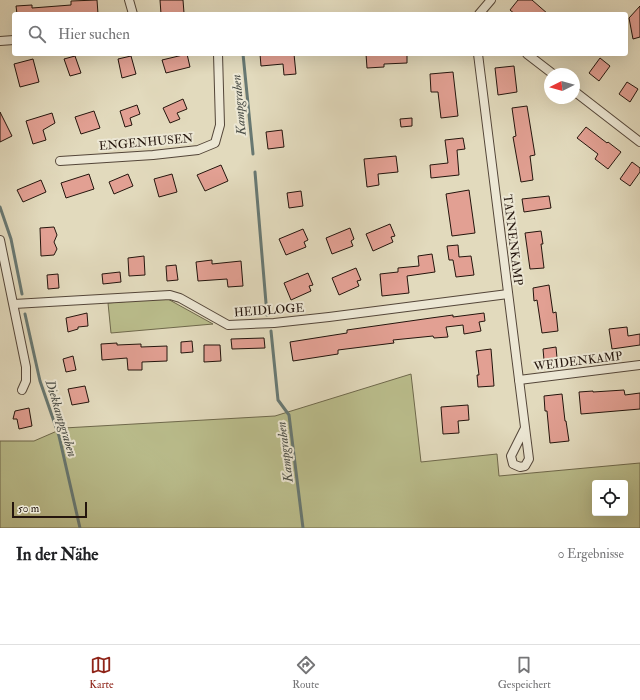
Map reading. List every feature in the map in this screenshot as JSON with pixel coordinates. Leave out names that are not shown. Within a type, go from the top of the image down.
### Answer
[{"type":"street","points":[[129,0],[132,12]]},
{"type":"street","points":[[481,12],[491,0]]},
{"type":"street","points":[[0,40],[12,40]]},
{"type":"street","name":"ENGENHUSEN","points":[[60,161],[153,155],[198,150],[215,143],[220,125],[218,56]]},
{"type":"street","name":"TANNENKAMP","points":[[478,56],[525,428]]},
{"type":"street","points":[[530,56],[544,68]]},
{"type":"street","points":[[580,96],[640,142]]},
{"type":"street","points":[[0,240],[26,367],[26,381],[22,390]]},
{"type":"street","name":"HEIDLOGE","points":[[14,304],[170,295],[180,298],[228,325],[274,323],[329,317],[508,294]]},
{"type":"street","name":"WEIDENKAMP","points":[[519,380],[640,365]]},
{"type":"green space","points":[[166,298],[213,324],[111,333],[108,303]]},
{"type":"green space","points":[[411,374],[421,462],[497,454],[499,476],[640,463],[640,528],[0,528],[0,441],[34,441],[64,428],[275,416]]},
{"type":"building","points":[[97,0],[98,12],[17,12],[16,6],[32,5],[32,8],[71,5],[71,1]]},
{"type":"building","points":[[160,0],[183,0],[184,12],[161,12]]},
{"type":"building","points":[[518,0],[532,0],[546,12],[512,12],[510,10]]},
{"type":"building","points":[[640,6],[640,37],[633,39],[629,18]]},
{"type":"building","points":[[75,56],[81,73],[70,76],[64,59]]},
{"type":"building","points":[[131,56],[136,74],[122,78],[118,59]]},
{"type":"building","points":[[179,56],[187,56],[190,67],[166,73],[162,60]]},
{"type":"building","points":[[260,56],[294,56],[296,74],[284,75],[283,64],[261,66]]},
{"type":"building","points":[[366,56],[407,56],[407,63],[384,64],[384,67],[367,68]]},
{"type":"building","points":[[600,58],[610,66],[599,81],[589,73]]},
{"type":"building","points":[[33,59],[39,82],[20,87],[14,64]]},
{"type":"building","points":[[514,66],[517,92],[498,95],[495,68]]},
{"type":"building","points":[[453,72],[458,116],[441,118],[438,92],[431,92],[430,74]]},
{"type":"building","points":[[627,82],[638,89],[630,102],[619,94]]},
{"type":"building","points":[[183,99],[187,109],[177,113],[180,119],[170,123],[163,108]]},
{"type":"building","points":[[137,105],[140,114],[130,118],[132,125],[125,127],[120,111]]},
{"type":"building","points":[[527,106],[535,155],[530,156],[533,180],[521,182],[513,137],[516,136],[512,108]]},
{"type":"building","points":[[94,111],[100,128],[81,134],[75,117]]},
{"type":"building","points":[[0,112],[12,136],[0,142]]},
{"type":"building","points":[[52,113],[55,123],[43,130],[46,140],[33,144],[26,121]]},
{"type":"building","points":[[412,118],[412,126],[401,127],[400,119]]},
{"type":"building","points":[[586,127],[621,152],[608,169],[595,159],[598,154],[577,138]]},
{"type":"building","points":[[282,130],[284,147],[268,149],[266,132]]},
{"type":"building","points":[[463,138],[465,149],[457,150],[459,175],[431,178],[430,165],[448,163],[445,140]]},
{"type":"building","points":[[396,156],[398,172],[378,174],[379,185],[367,187],[364,159]]},
{"type":"building","points":[[632,162],[640,168],[640,172],[630,186],[620,179]]},
{"type":"building","points":[[221,165],[228,181],[205,191],[197,175]]},
{"type":"building","points":[[89,174],[94,189],[66,198],[61,183]]},
{"type":"building","points":[[128,174],[133,186],[114,194],[109,182]]},
{"type":"building","points":[[172,174],[177,192],[159,197],[154,179]]},
{"type":"building","points":[[41,180],[46,192],[23,202],[17,190]]},
{"type":"building","points":[[469,190],[475,233],[452,236],[446,194]]},
{"type":"building","points":[[301,191],[303,206],[289,208],[287,193]]},
{"type":"building","points":[[549,196],[551,208],[524,212],[522,199]]},
{"type":"building","points":[[390,224],[395,236],[391,237],[393,242],[373,251],[366,234]]},
{"type":"building","points":[[54,227],[57,235],[54,242],[57,249],[54,255],[41,256],[40,228]]},
{"type":"building","points":[[350,228],[354,239],[351,241],[353,246],[332,254],[326,238]]},
{"type":"building","points":[[303,229],[308,240],[304,242],[306,247],[286,255],[279,239]]},
{"type":"building","points":[[541,231],[544,268],[530,269],[525,233]]},
{"type":"building","points":[[458,245],[459,257],[471,256],[474,275],[456,277],[453,260],[449,260],[447,246]]},
{"type":"building","points":[[432,254],[435,272],[407,276],[409,293],[382,296],[380,274],[398,272],[398,268],[419,266],[418,256]]},
{"type":"building","points":[[144,256],[145,275],[129,276],[128,258]]},
{"type":"building","points":[[212,260],[212,264],[241,261],[243,286],[228,287],[227,279],[198,281],[196,262]]},
{"type":"building","points":[[176,265],[178,280],[167,281],[166,266]]},
{"type":"building","points":[[356,268],[361,280],[357,281],[359,286],[339,295],[332,278]]},
{"type":"building","points":[[120,272],[121,282],[103,284],[102,274]]},
{"type":"building","points":[[308,273],[313,285],[309,286],[311,291],[291,300],[284,283]]},
{"type":"building","points":[[58,274],[59,288],[48,289],[47,275]]},
{"type":"building","points":[[549,285],[553,313],[556,312],[558,331],[542,333],[537,300],[534,301],[533,288]]},
{"type":"building","points":[[87,313],[88,326],[78,327],[78,329],[68,332],[66,318]]},
{"type":"building","points":[[484,313],[485,321],[479,322],[481,331],[464,334],[463,325],[446,327],[448,337],[434,338],[433,336],[393,340],[394,343],[338,350],[338,354],[293,361],[290,342],[347,333],[347,330],[453,315],[453,317]]},
{"type":"building","points":[[627,327],[628,336],[640,334],[640,345],[612,349],[609,329]]},
{"type":"building","points":[[264,338],[265,348],[232,349],[231,339]]},
{"type":"building","points":[[192,341],[193,352],[181,353],[181,342]]},
{"type":"building","points":[[117,343],[117,345],[141,344],[141,347],[167,346],[167,361],[142,362],[142,370],[128,370],[127,358],[102,360],[101,344]]},
{"type":"building","points":[[204,345],[220,345],[221,361],[204,362]]},
{"type":"building","points":[[556,347],[557,358],[544,360],[543,349]]},
{"type":"building","points":[[491,349],[494,386],[478,387],[477,375],[479,375],[476,351]]},
{"type":"building","points":[[73,356],[76,370],[66,372],[63,359]]},
{"type":"building","points":[[85,386],[89,402],[72,405],[68,389]]},
{"type":"building","points":[[624,390],[625,395],[640,393],[640,409],[581,414],[579,392]]},
{"type":"building","points":[[562,394],[569,441],[550,443],[544,396]]},
{"type":"building","points":[[468,405],[469,420],[458,421],[459,433],[443,434],[441,407]]},
{"type":"building","points":[[29,408],[32,426],[19,429],[17,419],[13,419],[15,411]]},
{"type":"waterway","name":"Kampgraben","points":[[243,56],[253,154]]},
{"type":"waterway","name":"Kampgraben","points":[[255,172],[267,315]]},
{"type":"waterway","name":"Diekkampgraben","points":[[0,207],[11,239],[22,294]]},
{"type":"waterway","name":"Diekkampgraben","points":[[25,314],[40,381],[59,436],[80,528]]},
{"type":"waterway","name":"Kampgraben","points":[[271,331],[278,400],[289,415],[303,528]]}]
